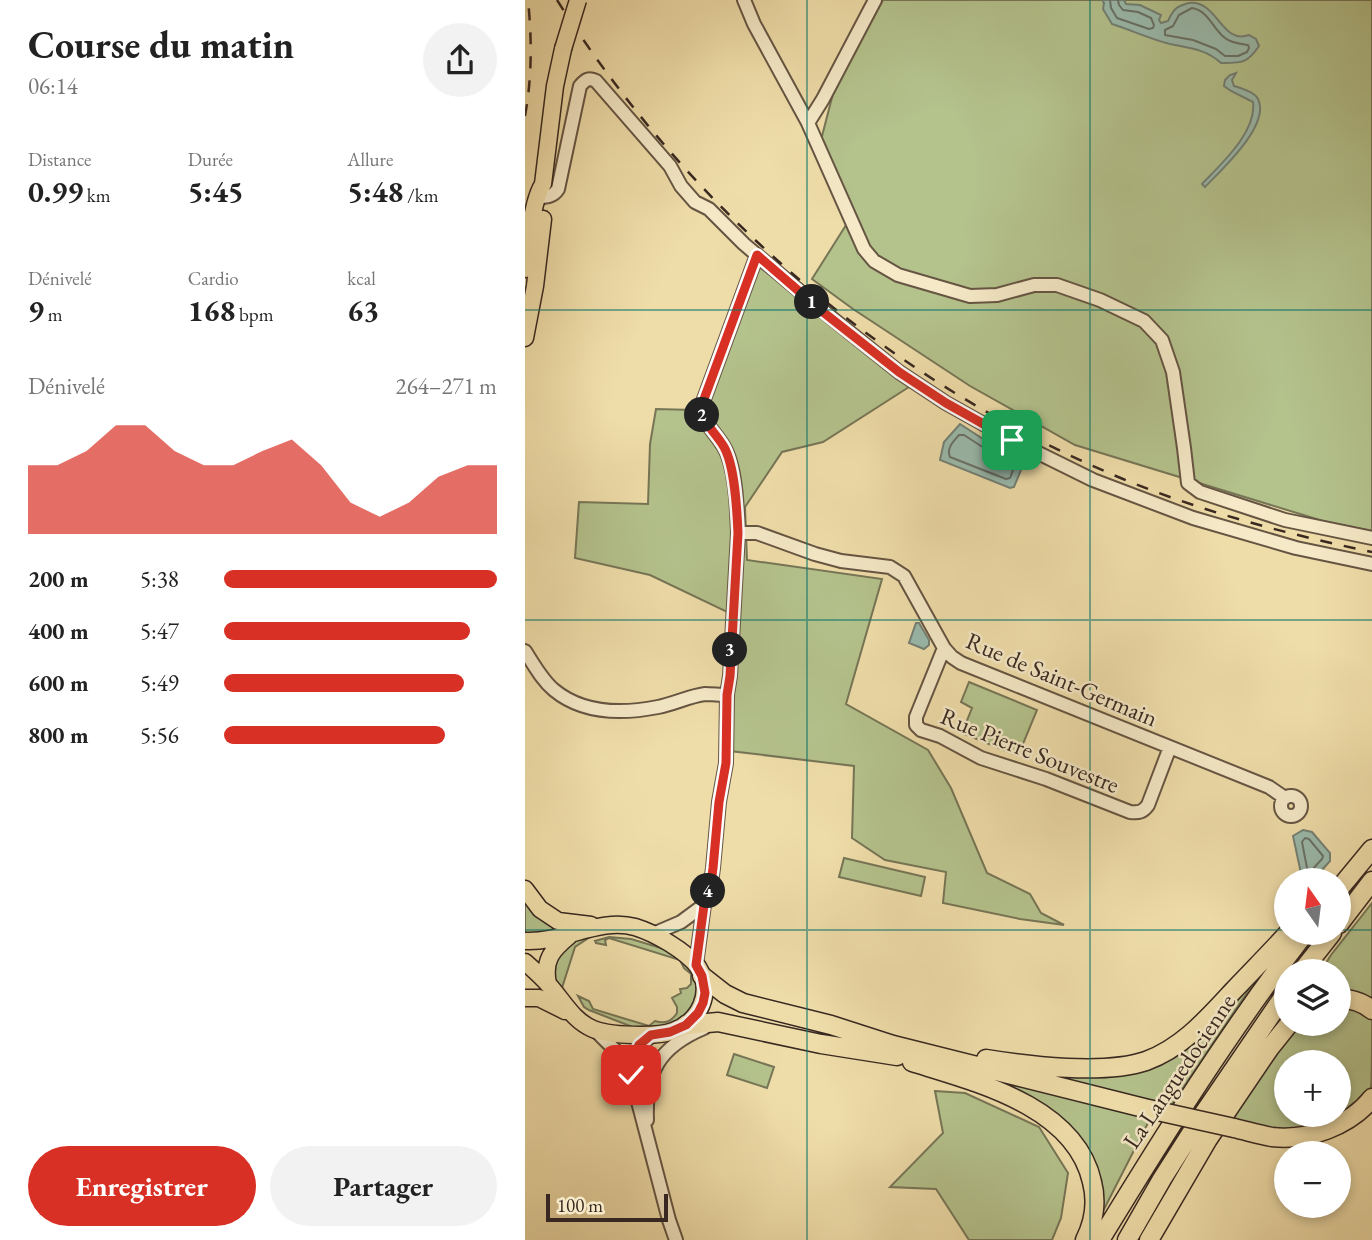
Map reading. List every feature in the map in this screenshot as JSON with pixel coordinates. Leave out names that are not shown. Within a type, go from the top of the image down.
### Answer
[{"type":"highway","points":[[1351,872],[1372,849]]},
{"type":"highway","points":[[1351,908],[1372,881]]},
{"type":"highway","points":[[686,1025],[717,1022],[821,1044],[1002,1062],[1096,1068],[1134,1065],[1165,1052],[1199,1027],[1276,945]]},
{"type":"highway","name":"La Languedocienne","points":[[1100,1240],[1191,1094],[1296,945]]},
{"type":"highway","points":[[1311,959],[1323,945]]},
{"type":"highway","points":[[699,971],[725,994],[743,1003],[831,1025],[992,1087],[1029,1106],[1061,1128],[1078,1147],[1092,1180],[1094,1214],[1085,1240]]},
{"type":"highway","points":[[1351,999],[1372,1010]]},
{"type":"highway","name":"La Languedocienne","points":[[1127,1240],[1204,1112],[1274,1010]]},
{"type":"highway","points":[[1149,1240],[1208,1139],[1279,1036]]},
{"type":"highway","points":[[892,1050],[994,1071],[1273,1137],[1295,1137],[1322,1132],[1347,1121],[1372,1098]]},
{"type":"main road","points":[[525,338],[535,286],[542,193],[555,86],[577,0]]},
{"type":"main road","points":[[525,269],[542,193]]},
{"type":"main road","points":[[525,889],[540,909],[558,921],[600,927]]},
{"type":"main road","points":[[525,941],[569,936],[614,925],[634,927],[653,934],[680,950],[699,971],[705,993],[698,1013],[686,1025],[670,1032],[651,1035],[594,1029],[554,1004],[539,998],[525,999]]},
{"type":"main road","points":[[548,984],[546,972],[553,949],[569,936]]},
{"type":"main road","points":[[525,962],[548,984],[575,1017]]},
{"type":"street","points":[[744,0],[754,24],[808,123],[864,249],[874,261],[898,275],[970,296],[997,295],[1034,285],[1058,285],[1101,300],[1143,321],[1162,340],[1173,372],[1188,483],[1200,492],[1285,520],[1372,538]]},
{"type":"street","points":[[808,123],[875,0]]},
{"type":"street","points":[[542,193],[555,194],[560,185],[580,86],[592,79],[600,84],[670,166],[681,186],[695,202],[709,209],[744,244],[823,312],[899,372],[946,403],[1012,440],[1093,480],[1193,518],[1296,548],[1372,564]]},
{"type":"street","points":[[699,971],[704,905],[711,883],[719,802],[726,763],[727,695],[738,533],[733,475],[725,448],[703,420],[700,410],[757,255]]},
{"type":"street","name":"Rue de Saint-Germain","points":[[738,533],[757,533],[841,561],[890,567],[904,576],[944,648],[961,663],[1269,787],[1285,799]]},
{"type":"street","name":"Rue Pierre Souvestre","points":[[944,648],[916,717],[916,725],[921,730],[940,736],[981,758],[1137,813],[1144,811],[1148,805],[1170,747]]},
{"type":"street","points":[[525,651],[554,690],[588,708],[627,711],[658,707],[705,694],[727,695]]},
{"type":"street","points":[[653,934],[681,922],[704,905]]},
{"type":"street","points":[[649,1142],[649,1082],[658,1062],[684,1036],[717,1022]]},
{"type":"street","points":[[594,1029],[624,1059],[631,1075],[676,1240]]},
{"type":"street","points":[[631,1075],[631,1060],[639,1045],[651,1035]]},
{"type":"street","points":[[669,1220],[670,1240]]},
{"type":"green space","points":[[883,0],[1372,0],[1372,531],[1323,521],[1075,445],[970,386],[812,279],[853,214],[821,140],[835,86]]},
{"type":"green space","points":[[749,259],[909,387],[823,442],[782,452],[745,507],[747,560],[882,579],[846,704],[928,750],[951,788],[987,873],[1030,894],[1041,913],[1064,925],[943,903],[946,872],[885,860],[852,838],[854,766],[730,751],[738,617],[650,575],[575,558],[579,502],[648,504],[650,444],[656,409],[695,410]]},
{"type":"green space","points":[[969,682],[1037,710],[1018,756],[962,733],[972,708],[961,702]]},
{"type":"green space","points":[[844,858],[925,877],[921,896],[839,877]]},
{"type":"green space","points":[[525,897],[561,927],[560,931],[525,936]]},
{"type":"green space","points":[[1372,903],[1372,1001],[1351,991],[1351,959],[1328,959],[1339,945],[1351,945],[1351,930]]},
{"type":"green space","points":[[596,933],[575,947],[561,991],[555,981],[554,962],[572,941]]},
{"type":"green space","points":[[609,937],[631,939],[671,951],[690,966],[700,986],[699,1000],[687,1018],[660,1029],[635,1028],[584,1007],[578,996],[589,1001],[593,1009],[649,1026],[655,1021],[670,1020],[677,1013],[672,998],[681,993],[680,989],[691,984],[691,974],[680,960],[609,938],[605,940],[606,945],[595,941]]},
{"type":"green space","points":[[1249,983],[1251,987],[1171,1106],[1039,1074],[1135,1068]]},
{"type":"green space","points":[[1351,1008],[1372,1017],[1371,1087],[1351,1106],[1351,1050],[1278,1050],[1288,1036],[1351,1036]]},
{"type":"green space","points":[[734,1054],[774,1067],[767,1088],[727,1075]]},
{"type":"green space","points":[[1274,1055],[1274,1127],[1311,1127],[1278,1129],[1230,1118]]},
{"type":"green space","points":[[999,1084],[1032,1088],[1151,1117],[1096,1225],[1093,1168]]},
{"type":"green space","points":[[935,1091],[965,1093],[1039,1127],[1068,1173],[1061,1218],[1052,1240],[969,1240],[936,1189],[890,1187],[943,1133]]},
{"type":"water","points":[[1102,0],[1124,0],[1126,4],[1140,5],[1161,15],[1161,23],[1168,21],[1178,7],[1189,3],[1199,4],[1207,8],[1232,34],[1249,35],[1256,39],[1259,46],[1243,61],[1221,63],[1203,52],[1163,42],[1112,24],[1103,9]]},
{"type":"water","points":[[1236,73],[1232,80],[1234,86],[1251,92],[1258,99],[1260,110],[1251,134],[1205,187],[1202,184],[1244,136],[1253,113],[1253,102],[1224,86],[1225,80]]},
{"type":"water","points":[[960,424],[1023,465],[1014,487],[1010,488],[940,460],[944,442]]},
{"type":"water","points":[[916,623],[919,623],[929,640],[929,645],[924,649],[909,643]]},
{"type":"water","points":[[1303,830],[1312,832],[1330,853],[1330,861],[1324,868],[1300,868],[1293,836]]},
{"type":"railway","points":[[525,116],[531,58],[528,0]]},
{"type":"railway","points":[[557,0],[611,78],[670,151],[734,220],[803,283],[877,341],[955,393],[1037,439],[1123,479],[1246,521],[1372,552]]},
{"type":"route","points":[[631,1075],[631,1060],[639,1045],[651,1035],[670,1032],[686,1025],[698,1013],[705,993],[702,976],[696,965],[704,905],[711,883],[719,802],[726,763],[727,695],[738,533],[733,475],[725,448],[703,420],[700,410],[757,255],[899,372],[946,403],[1012,440]]}]
